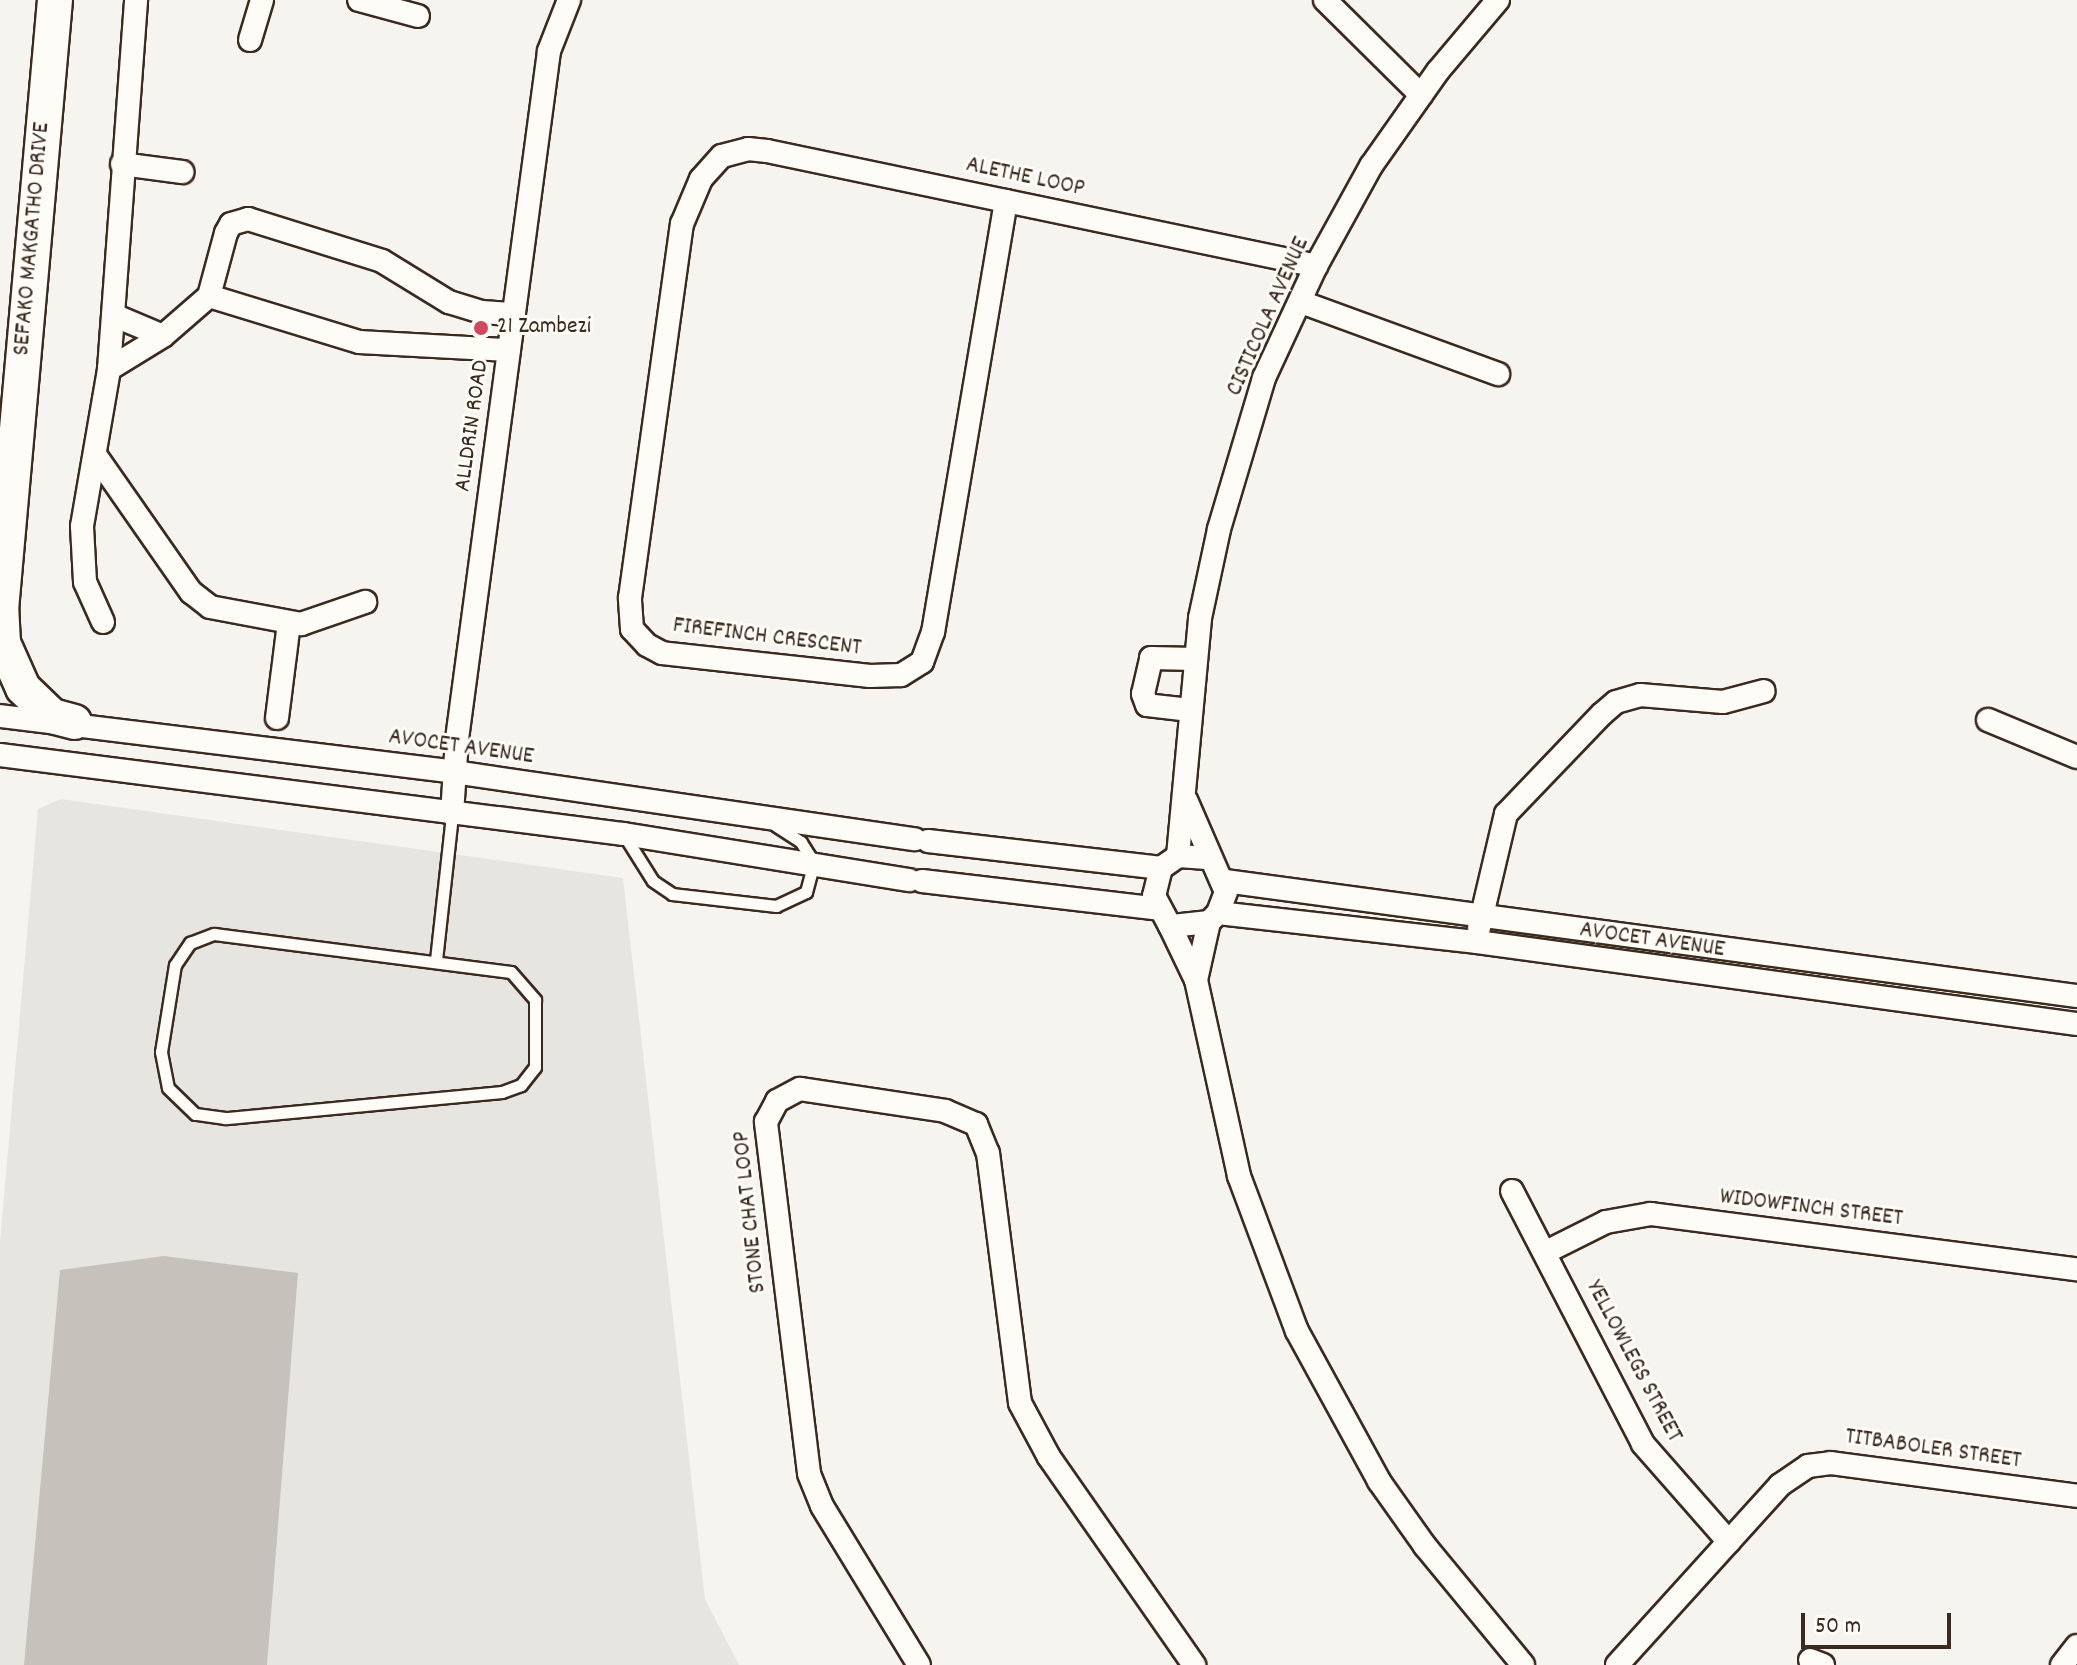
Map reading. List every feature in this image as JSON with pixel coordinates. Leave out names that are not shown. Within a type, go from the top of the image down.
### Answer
[{"type":"main road","name":"SEFAKO MAKGATHO DRIVE","points":[[0,621],[55,0]]},
{"type":"main road","points":[[1,605],[3,643],[23,688],[52,716],[74,722]]},
{"type":"street","points":[[103,622],[85,582],[80,553],[109,369],[136,0]]},
{"type":"street","points":[[250,40],[262,0]]},
{"type":"street","points":[[359,0],[418,16]]},
{"type":"street","name":"ALLDRIN ROAD","points":[[452,814],[454,772],[549,51],[569,0]]},
{"type":"street","points":[[1325,0],[1421,95]]},
{"type":"street","name":"CISTICOLA AVENUE","points":[[1169,862],[1184,795],[1195,659],[1219,529],[1264,378],[1316,266],[1371,166],[1421,95],[1498,0]]},
{"type":"street","name":"ALETHE LOOP","points":[[722,156],[748,149],[767,151],[1316,266]]},
{"type":"street","name":"FIREFINCH CRESCENT","points":[[722,156],[701,179],[682,224],[631,584],[632,629],[662,653],[870,676],[901,675],[922,662],[933,632],[1006,201]]},
{"type":"street","points":[[122,164],[182,172]]},
{"type":"street","points":[[109,369],[163,336],[209,296],[226,233],[231,224],[248,219],[382,261],[449,302],[482,312],[514,314]]},
{"type":"street","points":[[209,296],[359,342],[509,350]]},
{"type":"street","points":[[1301,302],[1498,374]]},
{"type":"street","points":[[113,315],[163,336]]},
{"type":"street","points":[[96,456],[196,597],[223,611],[289,623],[313,622],[365,602]]},
{"type":"street","points":[[277,718],[289,623]]},
{"type":"street","points":[[1190,710],[1147,705],[1143,694],[1151,658],[1195,659]]},
{"type":"street","points":[[1477,942],[1480,915],[1506,814],[1616,702],[1655,694],[1723,702],[1764,691]]},
{"type":"street","name":"AVOCET AVENUE","points":[[0,716],[74,722],[454,772],[921,840],[1169,862]]},
{"type":"street","points":[[1988,720],[2077,757]]},
{"type":"street","points":[[0,755],[624,834],[1164,918],[1214,918]]},
{"type":"street","name":"CISTICOLA AVENUE","points":[[1184,795],[1207,858]]},
{"type":"street","points":[[1196,980],[1225,881],[1207,858],[1169,862],[1154,896],[1196,980],[1239,1176],[1297,1331],[1379,1481],[1425,1546],[1519,1659],[1539,1665]]},
{"type":"street","name":"AVOCET AVENUE","points":[[1225,881],[2077,996]]},
{"type":"street","name":"AVOCET AVENUE","points":[[1214,918],[1477,942],[2077,1024]]},
{"type":"street","name":"STONE CHAT LOOP","points":[[919,1665],[822,1506],[809,1473],[766,1122],[777,1101],[800,1089],[945,1111],[976,1124],[988,1153],[1020,1403],[1049,1457],[1194,1665]]},
{"type":"street","name":"YELLOWLEGS STREET","points":[[1512,1191],[1643,1444],[1729,1542]]},
{"type":"street","name":"WIDOWFINCH STREET","points":[[1546,1252],[1606,1222],[1651,1214],[2077,1269]]},
{"type":"street","name":"TITBABOLER STREET","points":[[1615,1662],[1780,1485],[1819,1464],[2077,1496]]},
{"type":"street","points":[[2062,1665],[2077,1646]]},
{"type":"lane","points":[[436,960],[452,814]]},
{"type":"lane","points":[[624,834],[653,881],[683,898],[787,904],[810,888],[814,863],[796,838],[762,818]]},
{"type":"lane","points":[[201,936],[436,960],[511,972],[528,986],[536,1006],[538,1056],[521,1085],[502,1092],[225,1118],[195,1114],[168,1088],[161,1060],[170,983],[181,953],[201,936]]},
{"type":"shaded area","points":[[61,799],[623,878],[705,1599],[739,1665],[0,1665],[0,1242],[38,809]]},
{"type":"building","points":[[164,1256],[298,1273],[267,1665],[24,1665],[60,1270]]},
{"type":"place","name":"21 Zambezi","points":[[481,328]]}]
